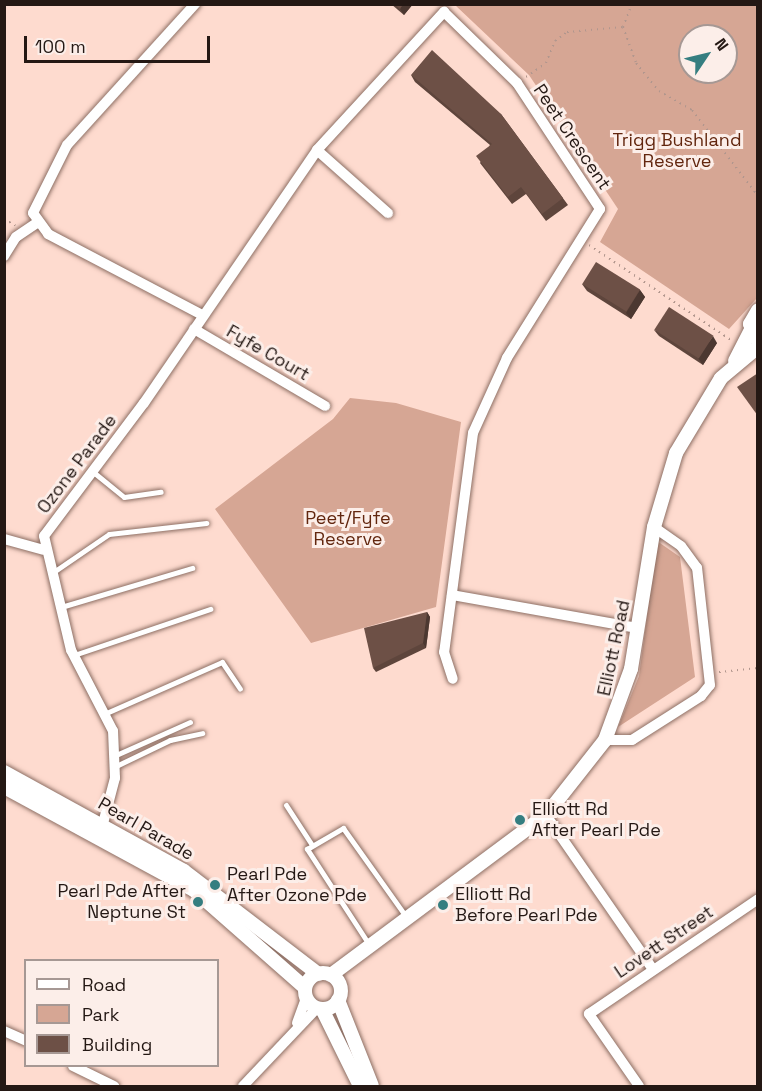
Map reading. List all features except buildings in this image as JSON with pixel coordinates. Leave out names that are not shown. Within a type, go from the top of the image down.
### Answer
[{"type":"main road","name":"Elliott Road","points":[[332,984],[365,951],[546,815],[606,740],[626,691],[654,527],[676,453],[735,361],[740,347],[754,335],[758,310]]},
{"type":"main road","name":"Elliott Road","points":[[735,361],[758,347]]},
{"type":"main road","name":"Pearl Parade","points":[[4,772],[206,899],[319,1008]]},
{"type":"main road","name":"Pearl Parade","points":[[4,787],[101,831],[209,888],[272,944],[332,984]]},
{"type":"main road","points":[[305,993],[332,984]]},
{"type":"main road","points":[[332,984],[319,1008],[360,1086]]},
{"type":"main road","points":[[332,984],[372,1086]]},
{"type":"street","points":[[37,223],[36,199],[67,146],[195,4]]},
{"type":"street","name":"Peet Crescent","points":[[194,329],[317,150],[444,12],[517,84],[600,209],[507,358],[474,433],[444,652],[453,679]]},
{"type":"street","points":[[317,150],[388,213]]},
{"type":"street","points":[[4,256],[16,237],[37,223]]},
{"type":"street","points":[[37,223],[202,315]]},
{"type":"street","name":"Fyfe Court","points":[[194,329],[325,406]]},
{"type":"street","name":"Ozone Parade","points":[[44,550],[44,536],[194,329]]},
{"type":"street","points":[[606,740],[632,740],[701,696],[710,684],[697,568],[681,546],[654,527]]},
{"type":"street","points":[[4,538],[44,550],[74,655],[104,714],[116,760],[101,831]]},
{"type":"street","points":[[452,595],[638,628]]},
{"type":"street","points":[[546,815],[652,968]]},
{"type":"street","name":"Lovett Street","points":[[639,1086],[589,1014],[652,968],[758,899]]},
{"type":"street","points":[[297,1023],[305,993]]},
{"type":"street","points":[[243,1086],[297,1023],[319,1008]]},
{"type":"street","points":[[4,1031],[24,1040]]},
{"type":"street","points":[[77,1067],[114,1086]]},
{"type":"lane","points":[[92,471],[124,496],[161,492]]},
{"type":"lane","points":[[50,573],[109,534],[206,523]]},
{"type":"lane","points":[[60,608],[192,568]]},
{"type":"lane","points":[[74,655],[210,609]]},
{"type":"lane","points":[[104,714],[222,663],[240,689]]},
{"type":"lane","points":[[116,760],[190,723]]},
{"type":"lane","points":[[116,760],[170,740],[202,733]]},
{"type":"lane","points":[[286,805],[312,845]]},
{"type":"lane","points":[[365,951],[306,851],[312,845],[343,828],[408,920]]},
{"type":"path","points":[[632,4],[623,27],[636,63],[659,91],[692,110],[758,196]]},
{"type":"path","points":[[517,84],[546,63],[555,41],[567,32],[623,27]]},
{"type":"path","points":[[582,240],[740,347]]},
{"type":"path","points":[[709,673],[758,668]]},
{"type":"green space","name":"Trigg Bushland Reserve","points":[[455,5],[757,5],[757,298],[729,329],[600,242],[618,209],[529,75]]},
{"type":"green space","name":"Peet/Fyfe Reserve","points":[[350,398],[396,403],[461,422],[436,607],[311,643],[215,509],[333,419]]},
{"type":"green space","points":[[657,541],[680,557],[695,677],[618,727],[639,676]]},
{"type":"place","name":"Elliott Rd After Pearl Pde","points":[[520,820]]},
{"type":"place","name":"Pearl Pde After Ozone Pde","points":[[215,885]]},
{"type":"place","name":"Pearl Pde After Neptune St","points":[[198,902]]},
{"type":"place","name":"Elliott Rd Before Pearl Pde","points":[[443,905]]}]
